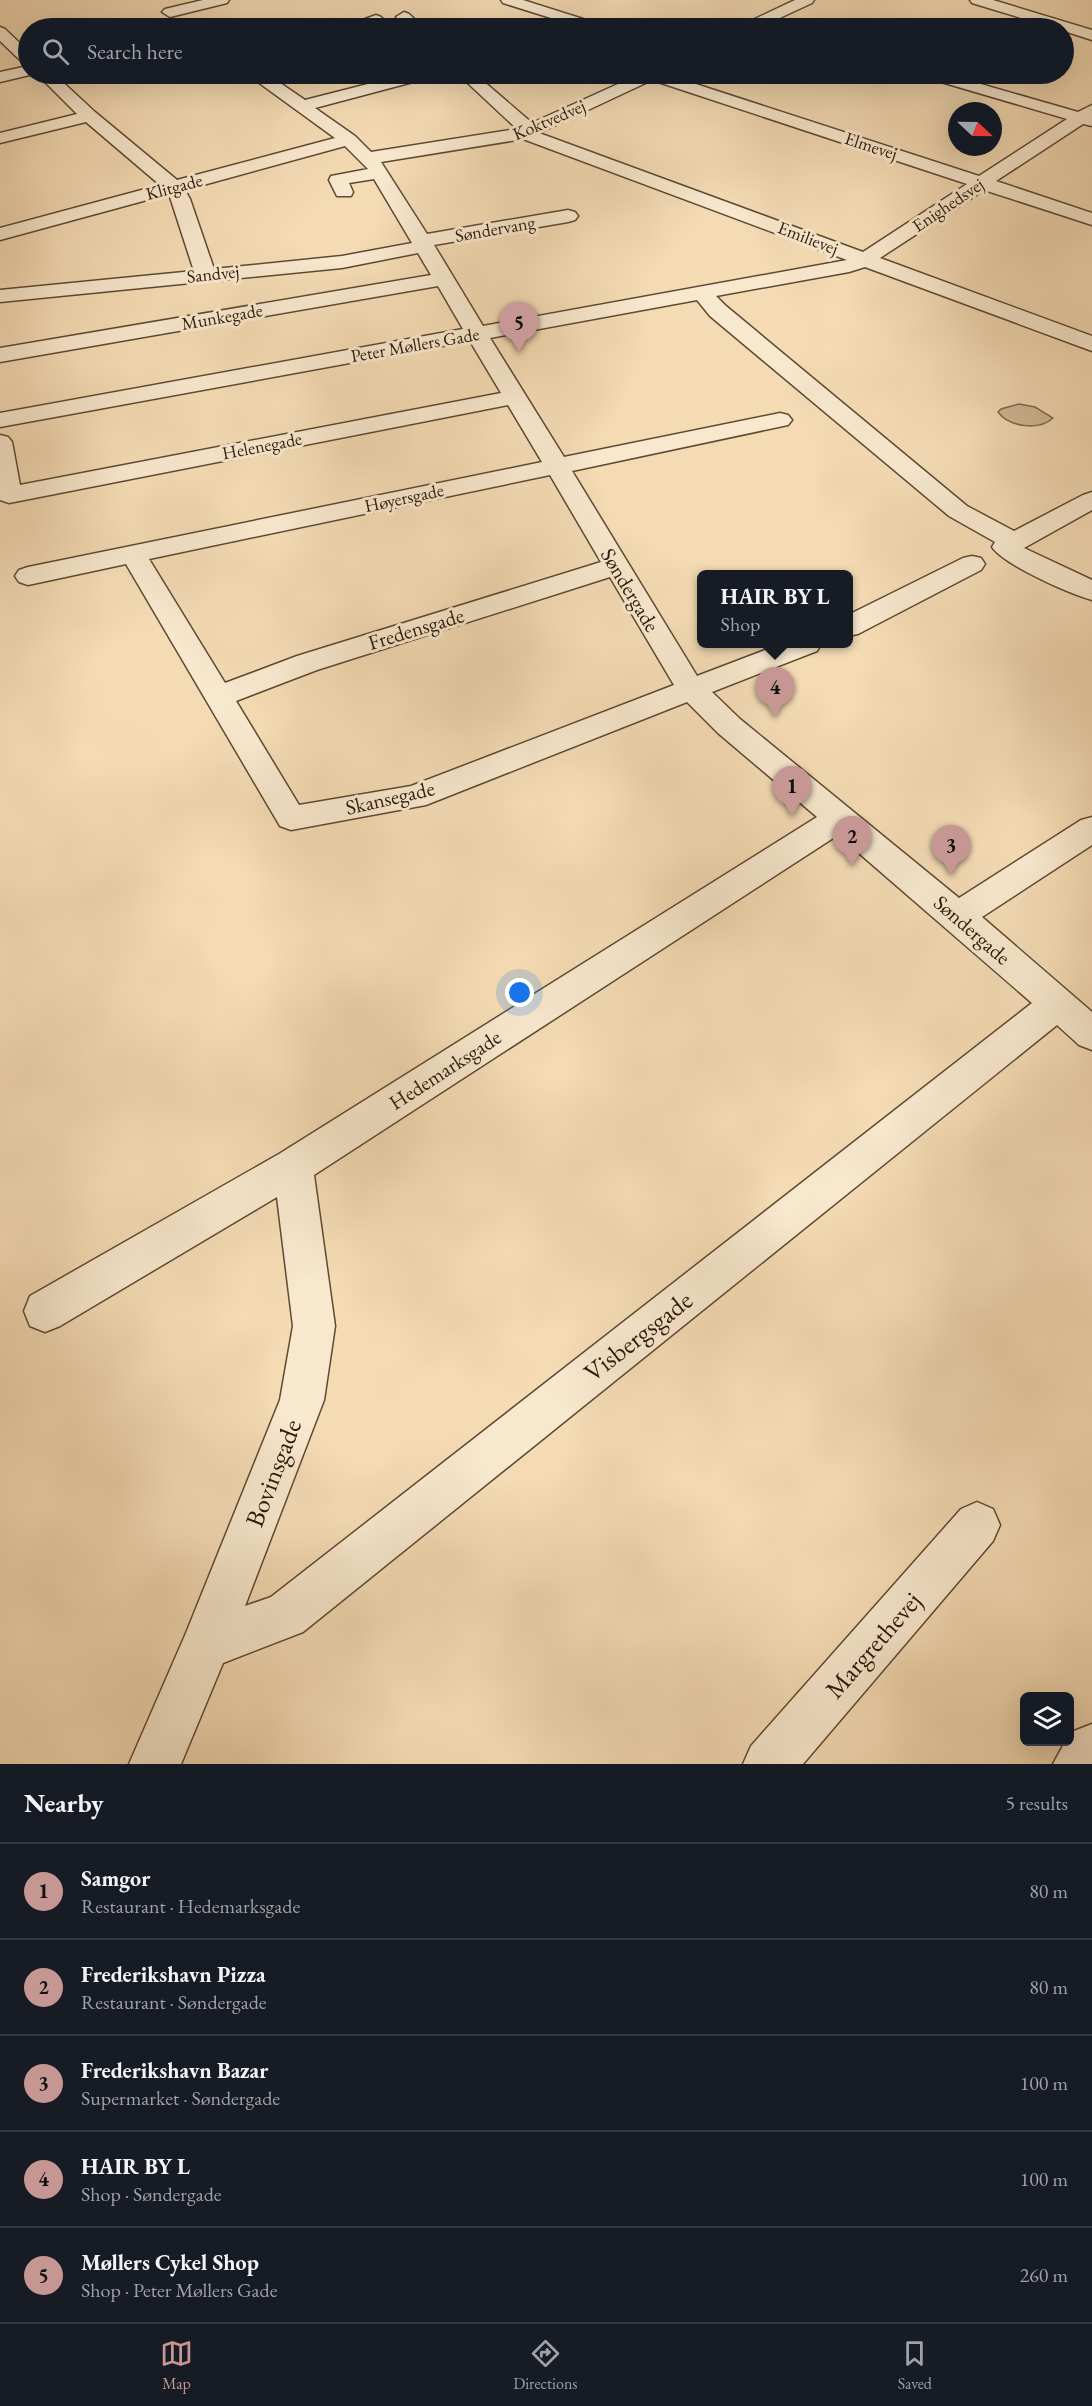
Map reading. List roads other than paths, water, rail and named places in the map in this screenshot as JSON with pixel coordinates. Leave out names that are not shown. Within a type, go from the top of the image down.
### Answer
[{"type":"street","points":[[153,0],[178,18]]},
{"type":"street","points":[[170,12],[222,0]]},
{"type":"street","points":[[508,0],[565,18]]},
{"type":"street","points":[[768,18],[807,0]]},
{"type":"street","points":[[977,0],[1036,18]]},
{"type":"street","points":[[769,3],[789,8]]},
{"type":"street","points":[[1074,30],[1092,35]]},
{"type":"street","points":[[0,32],[18,49]]},
{"type":"street","points":[[0,77],[18,72]]},
{"type":"street","points":[[55,84],[89,116],[174,187],[181,199],[206,275]]},
{"type":"street","name":"Søndergade","points":[[271,84],[348,140],[375,165],[691,689],[729,726],[957,916],[1092,1034]]},
{"type":"street","points":[[302,106],[388,84]]},
{"type":"street","name":"Emilievej","points":[[477,84],[528,131],[864,260],[1092,344]]},
{"type":"street","name":"Koktvedvej","points":[[344,192],[338,180],[375,165],[528,131],[629,84]]},
{"type":"street","name":"Elmevej","points":[[682,84],[1092,219]]},
{"type":"street","points":[[968,84],[1088,116]]},
{"type":"street","points":[[0,138],[89,116]]},
{"type":"street","name":"Enighedsvej","points":[[864,260],[981,182],[1088,116]]},
{"type":"street","name":"Klitgade","points":[[0,234],[348,140]]},
{"type":"street","name":"Søndervang","points":[[423,244],[568,216]]},
{"type":"street","name":"Sandvej","points":[[0,296],[342,262],[423,244]]},
{"type":"street","name":"Peter Møllers Gade","points":[[0,420],[849,266],[864,260]]},
{"type":"street","name":"Munkegade","points":[[0,355],[445,279]]},
{"type":"street","points":[[702,293],[722,315],[958,511],[1014,542]]},
{"type":"street","name":"Helenegade","points":[[0,442],[9,495],[516,397]]},
{"type":"street","name":"Høyersgade","points":[[28,576],[780,420]]},
{"type":"street","points":[[1092,500],[1005,548],[1023,559],[1092,591]]},
{"type":"street","points":[[1066,513],[1092,525]]},
{"type":"street","name":"Skansegade","points":[[133,554],[291,818],[415,797],[797,648]]},
{"type":"street","points":[[853,625],[972,564]]},
{"type":"street","name":"Fredensgade","points":[[218,697],[307,663],[615,566]]},
{"type":"street","name":"Hedemarksgade","points":[[45,1311],[293,1167],[838,819]]},
{"type":"street","points":[[957,916],[1092,829]]},
{"type":"street","name":"Visbergsgade","points":[[206,1646],[286,1615],[1057,1004]]},
{"type":"street","name":"Bovinsgade","points":[[155,1764],[206,1646],[302,1400],[314,1326],[293,1167]]},
{"type":"street","name":"Margrethevej","points":[[769,1764],[976,1525]]},
{"type":"street","points":[[1079,1764],[1092,1749]]},
{"type":"place","name":"Møllers Cykel Shop","points":[[519,352]]},
{"type":"place","name":"HAIR BY L","points":[[775,717]]},
{"type":"place","name":"Samgor","points":[[792,816]]},
{"type":"place","name":"Frederikshavn Pizza","points":[[852,866]]},
{"type":"place","name":"Frederikshavn Bazar","points":[[951,875]]}]
